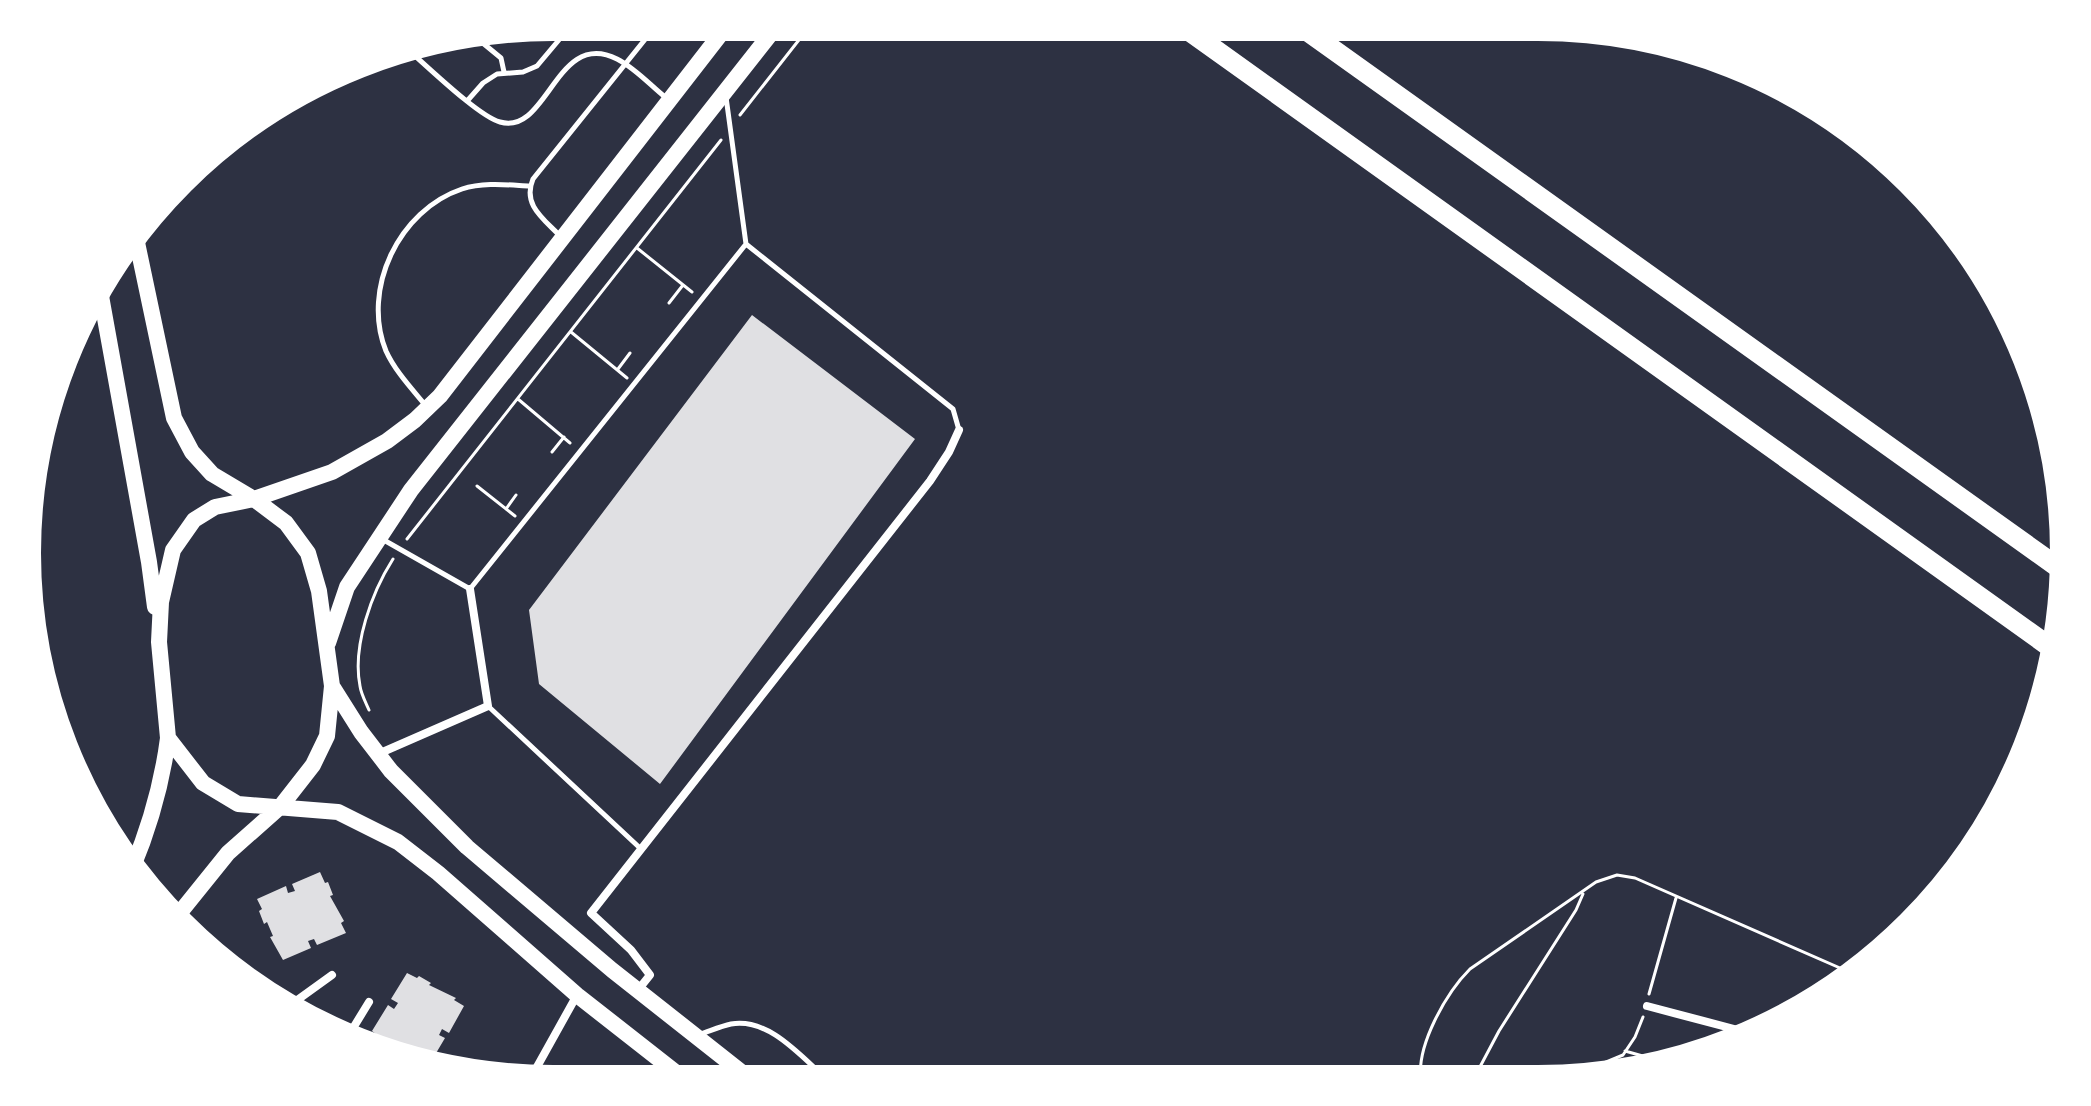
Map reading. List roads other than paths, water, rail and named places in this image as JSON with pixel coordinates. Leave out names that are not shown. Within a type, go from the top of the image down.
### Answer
[{"type":"highway","points":[[1196,36],[2047,645]]},
{"type":"highway","points":[[1314,36],[2055,565]]},
{"type":"main road","points":[[159,642],[165,577],[173,550],[194,520],[215,507],[254,499],[332,472],[387,441],[427,408],[440,396],[719,36]]},
{"type":"main road","points":[[326,648],[347,587],[411,490],[769,36]]},
{"type":"main road","points":[[138,246],[174,418],[181,435],[212,474],[286,523],[308,553],[319,591],[332,686],[327,736],[313,765],[281,806],[228,853],[180,912]]},
{"type":"main road","points":[[102,300],[149,562],[168,738],[154,810],[136,858]]},
{"type":"main road","points":[[332,686],[378,754],[467,847],[739,1070]]},
{"type":"main road","points":[[168,738],[203,783],[238,804],[338,812],[398,842],[438,873],[577,995],[673,1070]]},
{"type":"street","points":[[638,990],[650,975],[631,950],[591,913],[930,481],[959,430]]},
{"type":"street","points":[[378,754],[488,706],[470,589]]},
{"type":"street","points":[[295,1002],[332,975]]},
{"type":"street","points":[[536,1069],[577,995]]},
{"type":"street","points":[[352,1030],[369,1002]]},
{"type":"street","points":[[1647,1006],[1738,1030]]},
{"type":"lane","points":[[555,36],[559,39]]},
{"type":"lane","points":[[468,100],[489,77],[504,72],[523,72],[537,66],[562,36]]},
{"type":"lane","points":[[562,239],[532,206],[530,186],[649,36]]},
{"type":"lane","points":[[480,41],[501,58],[504,72]]},
{"type":"lane","points":[[415,55],[492,119],[510,124],[530,113],[565,69],[580,57],[601,55],[627,65],[669,101]]},
{"type":"lane","points":[[726,92],[746,244],[953,409],[959,430]]},
{"type":"lane","points":[[427,408],[391,361],[381,334],[380,294],[387,264],[395,247],[419,215],[446,196],[477,185],[530,186]]},
{"type":"lane","points":[[378,537],[470,589],[746,244]]},
{"type":"lane","points":[[488,706],[642,850]]},
{"type":"lane","points":[[696,1036],[731,1024],[751,1024],[769,1030],[816,1070]]}]
